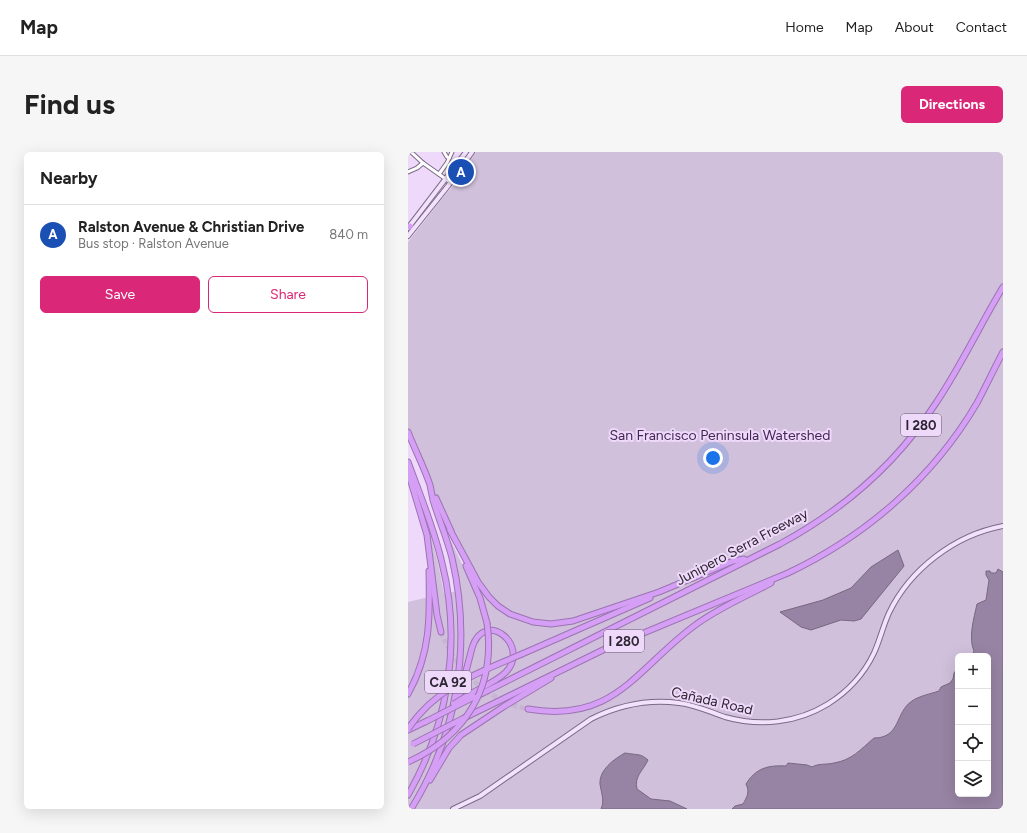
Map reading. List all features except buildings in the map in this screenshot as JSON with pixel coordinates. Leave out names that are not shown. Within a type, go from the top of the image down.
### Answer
[{"type":"highway","name":"Junipero Serra Freeway","points":[[408,730],[446,711],[473,695],[791,537],[825,517],[857,493],[910,440],[937,403],[1003,287]]},
{"type":"highway","name":"I 280","points":[[408,746],[570,666],[636,636],[788,573],[824,555],[857,533],[889,508],[920,479],[939,457],[964,423],[1003,352]]},
{"type":"highway","name":"CA 92","points":[[408,432],[430,486],[433,500],[452,557],[458,590],[461,621],[458,680],[446,735],[428,778],[411,809]]},
{"type":"highway","name":"CA 92","points":[[408,462],[441,555],[448,593],[451,632],[448,678],[441,717],[425,761],[408,795]]},
{"type":"highway","points":[[408,471],[428,542],[437,615],[441,632]]},
{"type":"highway","points":[[408,762],[431,751],[447,739],[460,725],[472,709],[483,685],[488,666],[489,644],[487,623],[480,598],[430,486]]},
{"type":"highway","points":[[450,530],[480,586],[498,606],[510,614],[533,622],[551,624],[569,622],[653,594],[733,561],[749,558]]},
{"type":"highway","points":[[408,694],[421,666],[428,639],[428,542]]},
{"type":"highway","points":[[528,709],[551,712],[572,710],[592,705],[611,697],[628,685],[678,638],[701,620],[788,573]]},
{"type":"highway","points":[[408,730],[429,703],[451,686],[695,577]]},
{"type":"highway","points":[[446,735],[455,712],[475,640],[480,634],[486,631],[494,630],[500,632],[506,636],[511,645],[513,653],[511,664],[500,676],[473,695]]},
{"type":"highway","points":[[416,801],[449,748],[458,737],[503,707],[538,687],[570,666]]},
{"type":"main road","points":[[409,227],[466,152]]},
{"type":"main road","points":[[408,236],[472,152]]},
{"type":"main road","name":"Cañada Road","points":[[453,809],[480,796],[591,719],[625,706],[653,702],[680,703],[698,707],[732,719],[764,723],[786,720],[818,709],[847,690],[862,673],[873,654],[896,600],[920,570],[939,554],[965,538],[1003,526]]},
{"type":"street","points":[[411,152],[423,163],[450,182]]},
{"type":"street","points":[[444,152],[447,157],[450,158]]},
{"type":"street","points":[[439,174],[450,158],[452,152]]},
{"type":"street","points":[[408,172],[417,168],[423,163]]},
{"type":"green space","name":"San Francisco Peninsula Watershed","points":[[476,152],[1003,152],[1003,809],[408,809],[408,602],[437,595],[430,533],[444,594],[461,590],[450,539],[473,587],[480,585],[450,530],[408,432],[408,242],[457,182]]},
{"type":"shaded area","points":[[898,550],[904,566],[861,619],[854,621],[841,620],[811,630],[801,627],[780,612],[823,600],[851,588],[871,567]]},
{"type":"shaded area","points":[[998,569],[1003,572],[1003,809],[732,809],[735,806],[743,804],[748,792],[746,784],[758,771],[768,767],[786,766],[788,763],[812,767],[846,760],[856,754],[874,738],[883,737],[889,734],[897,724],[903,711],[912,701],[939,691],[941,687],[950,683],[955,672],[955,797],[991,797],[991,653],[973,653],[972,634],[977,604],[986,600],[989,580],[986,575],[986,571],[996,573]]},
{"type":"shaded area","points":[[625,753],[640,755],[648,760],[638,777],[636,784],[637,789],[651,799],[670,801],[687,809],[601,809],[603,800],[600,779],[602,774],[616,758]]},
{"type":"tunnel","points":[[441,632],[455,659],[475,682],[500,699],[513,705],[528,709]]},
{"type":"place","name":"Ralston Avenue & Christian Drive","points":[[461,172]]}]
